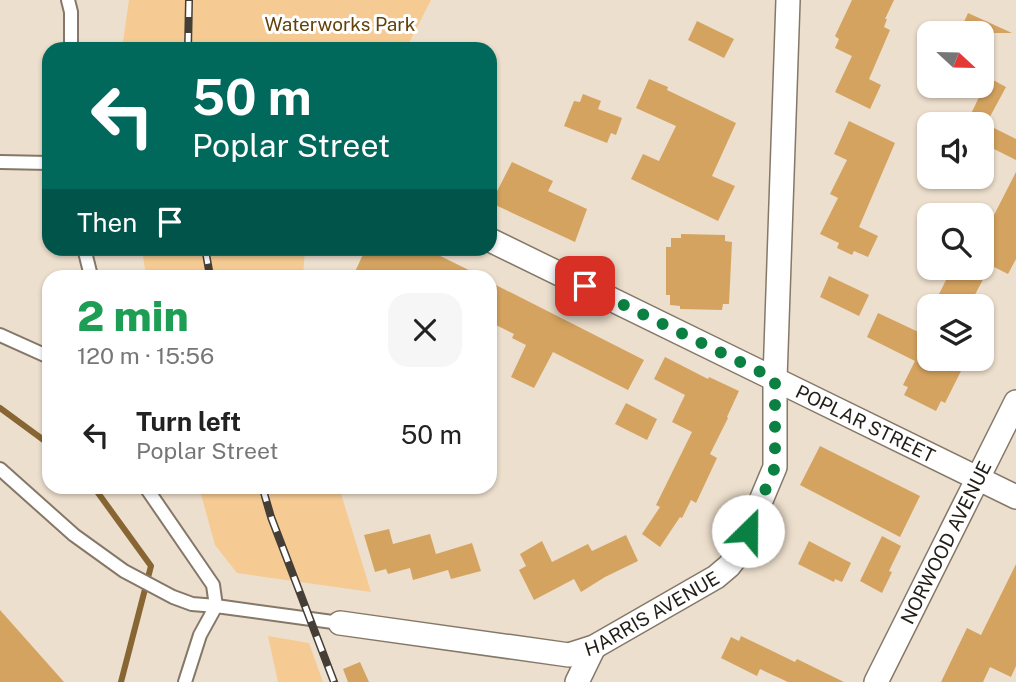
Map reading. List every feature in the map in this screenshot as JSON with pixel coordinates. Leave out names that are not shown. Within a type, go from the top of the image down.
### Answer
[{"type":"street","name":"HARRIS AVENUE","points":[[340,623],[569,655],[594,647],[716,577],[739,553],[775,467],[775,379],[788,0]]},
{"type":"street","name":"POPLAR STREET","points":[[497,243],[1016,497]]},
{"type":"street","name":"NORWOOD AVENUE","points":[[876,682],[1016,402]]},
{"type":"street","points":[[577,682],[594,647]]},
{"type":"lane","points":[[68,0],[71,12],[71,42]]},
{"type":"lane","points":[[0,162],[42,163]]},
{"type":"lane","points":[[0,335],[42,354]]},
{"type":"lane","name":"HARRIS AVENUE","points":[[0,470],[74,535],[124,570],[173,597],[192,604],[340,623]]},
{"type":"lane","points":[[150,494],[213,585],[216,606],[200,635],[185,682]]},
{"type":"green space","name":"Waterworks Park","points":[[129,0],[431,0],[410,42],[123,42]]},
{"type":"green space","points":[[143,256],[304,256],[303,270],[145,270]]},
{"type":"green space","points":[[201,494],[341,494],[371,592],[237,573],[215,545]]},
{"type":"green space","points":[[268,636],[309,643],[323,682],[278,682]]},
{"type":"building","points":[[852,0],[894,0],[885,19],[884,27],[890,30],[869,79],[881,85],[870,109],[835,92],[852,56],[835,48],[839,39],[835,36]]},
{"type":"building","points":[[968,13],[986,21],[964,21]]},
{"type":"building","points":[[697,21],[734,39],[724,58],[688,40]]},
{"type":"building","points":[[994,25],[1012,33],[994,33]]},
{"type":"building","points":[[649,79],[736,123],[712,176],[735,186],[718,221],[631,179],[643,154],[659,161],[676,126],[636,108]]},
{"type":"building","points":[[994,80],[1006,87],[992,112],[972,112],[979,98],[994,98]]},
{"type":"building","points":[[583,94],[601,101],[598,109],[622,118],[616,135],[611,133],[607,143],[564,126],[574,101],[580,102]]},
{"type":"building","points":[[849,121],[895,143],[859,227],[878,236],[868,257],[854,251],[852,255],[837,248],[839,243],[820,234],[838,198],[830,194],[847,160],[834,154]]},
{"type":"building","points":[[994,128],[1016,139],[1016,160],[994,149]]},
{"type":"building","points":[[512,162],[553,181],[548,191],[587,209],[575,242],[497,206],[497,191]]},
{"type":"building","points":[[1016,172],[1016,259],[1008,274],[994,267],[994,215]]},
{"type":"building","points":[[681,234],[725,235],[725,241],[732,242],[729,304],[723,304],[722,310],[680,309],[680,306],[670,305],[670,295],[666,295],[666,247],[671,247],[671,238],[681,238]]},
{"type":"building","points":[[362,256],[440,256],[469,270],[356,270]]},
{"type":"building","points":[[829,276],[869,295],[859,316],[820,297]]},
{"type":"building","points":[[946,280],[983,280],[975,294],[939,294]]},
{"type":"building","points":[[497,286],[644,360],[628,390],[553,352],[534,388],[511,377],[526,345],[512,338],[514,334],[497,326]]},
{"type":"building","points":[[878,313],[917,331],[917,371],[961,371],[945,403],[941,401],[936,411],[904,395],[908,387],[903,385],[915,361],[867,337]]},
{"type":"building","points":[[665,357],[739,391],[710,454],[717,458],[696,503],[691,500],[682,518],[680,517],[660,547],[642,534],[660,507],[656,505],[692,432],[672,422],[685,395],[654,379]]},
{"type":"building","points":[[626,403],[657,419],[647,440],[615,424]]},
{"type":"building","points":[[820,446],[920,496],[900,537],[800,485]]},
{"type":"building","points":[[389,529],[393,544],[430,534],[436,554],[472,543],[481,571],[451,579],[448,570],[413,580],[410,568],[388,574],[386,569],[375,572],[364,535]]},
{"type":"building","points":[[626,535],[638,561],[581,592],[574,579],[534,600],[519,570],[526,566],[520,554],[542,541],[552,562],[588,544],[592,551]]},
{"type":"building","points":[[882,536],[901,546],[882,593],[860,581]]},
{"type":"building","points":[[809,541],[851,563],[842,582],[835,579],[834,582],[798,564]]},
{"type":"building","points":[[1016,564],[1016,666],[1011,677],[990,667],[983,682],[941,682],[967,628],[981,635]]},
{"type":"building","points":[[0,610],[64,682],[0,682]]},
{"type":"building","points":[[741,636],[844,682],[788,682],[760,669],[757,676],[721,658],[731,637],[739,641]]},
{"type":"building","points":[[360,662],[369,682],[348,682],[343,669]]},
{"type":"waterway","points":[[0,408],[42,439]]},
{"type":"waterway","points":[[99,494],[151,566],[121,682]]},
{"type":"railway","points":[[188,42],[189,0]]},
{"type":"railway","points":[[206,256],[209,270]]},
{"type":"railway","points":[[264,494],[334,682]]},
{"type":"route","points":[[585,286],[775,379],[775,467],[748,531]]}]
